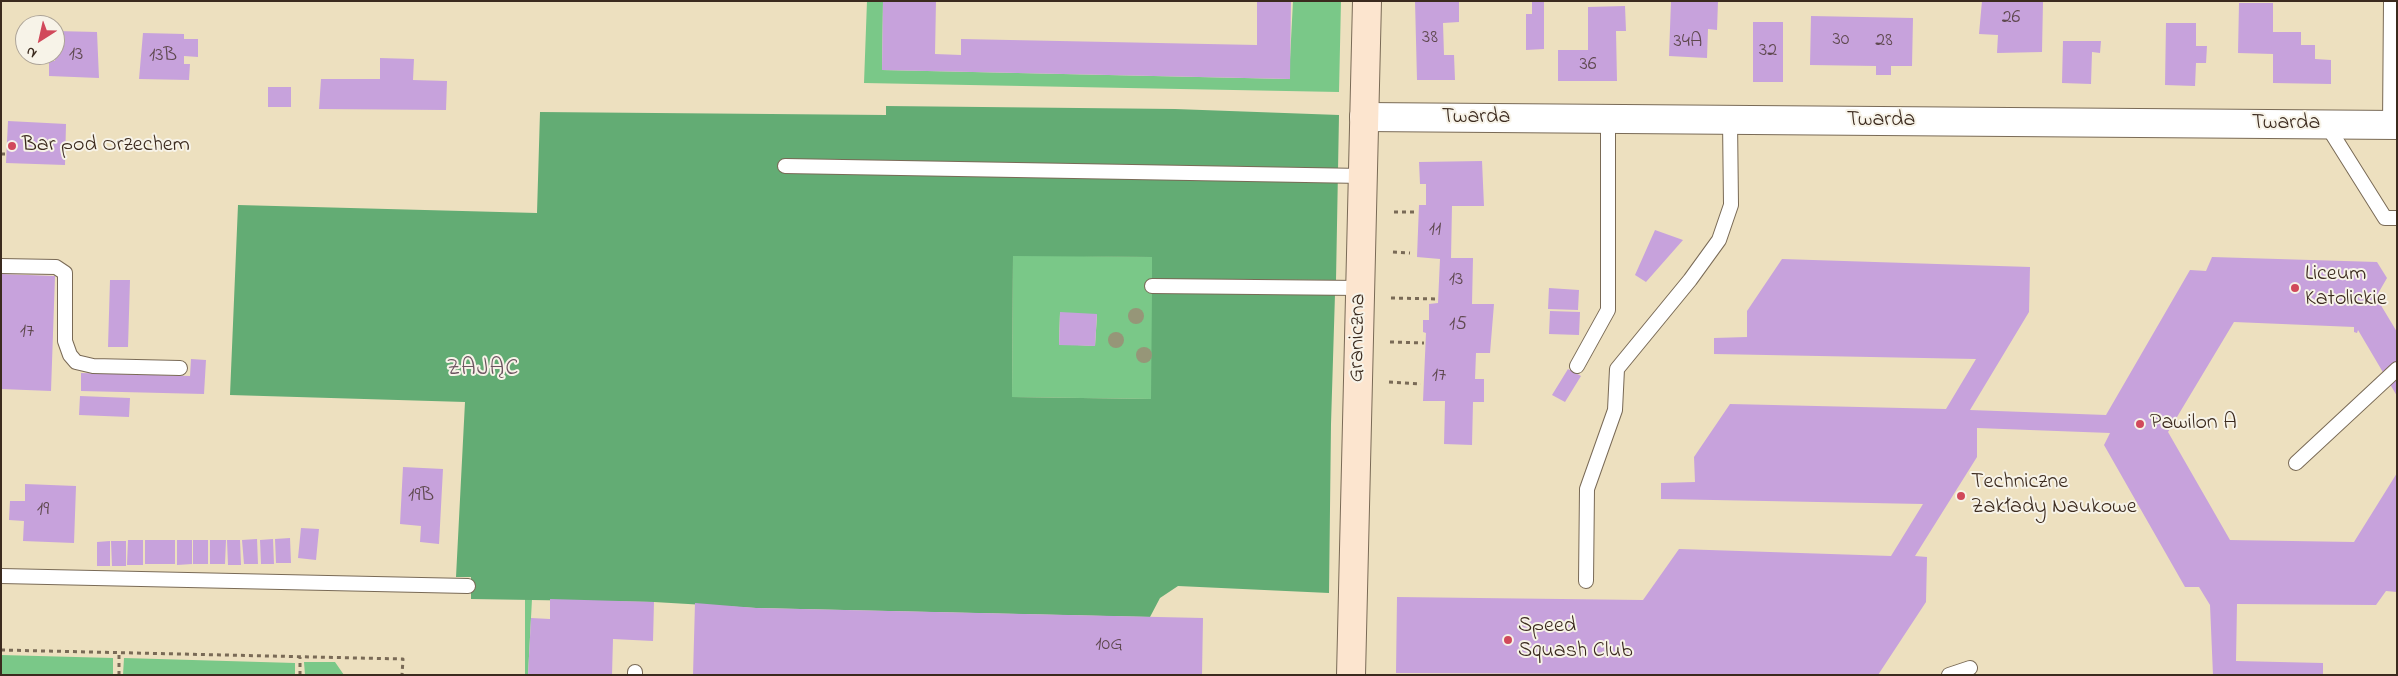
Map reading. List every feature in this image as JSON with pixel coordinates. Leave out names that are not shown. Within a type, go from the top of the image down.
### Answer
[{"type":"street","name":"Graniczna","points":[[1351,675],[1371,293],[1363,176],[1367,1]]},
{"type":"street","name":"Twarda","points":[[1364,117],[2393,125]]},
{"type":"lane","points":[[2391,1],[2393,125]]},
{"type":"lane","points":[[1577,366],[1608,310],[1608,119]]},
{"type":"lane","points":[[1586,581],[1587,489],[1615,410],[1617,369],[1690,280],[1719,240],[1731,204],[1730,120]]},
{"type":"lane","points":[[2326,124],[2385,218],[2397,218]]},
{"type":"lane","points":[[785,166],[1363,176]]},
{"type":"lane","points":[[1,266],[56,267],[65,273],[65,341],[70,356],[76,362],[93,366],[180,368]]},
{"type":"lane","points":[[1152,286],[1371,293]]},
{"type":"lane","points":[[2296,463],[2397,369]]},
{"type":"lane","points":[[1,576],[468,586]]},
{"type":"lane","points":[[1949,675],[1970,668]]},
{"type":"path","points":[[1,154],[6,154]]},
{"type":"path","points":[[1392,212],[1417,212]]},
{"type":"path","points":[[1392,252],[1410,253]]},
{"type":"path","points":[[1371,293],[1438,299]]},
{"type":"path","points":[[1380,341],[1424,343]]},
{"type":"path","points":[[1380,382],[1421,384]]},
{"type":"path","points":[[1,650],[403,659],[402,675]]},
{"type":"path","points":[[119,653],[119,675]]},
{"type":"path","points":[[300,657],[300,675]]},
{"type":"green space","points":[[867,1],[883,1],[882,70],[1289,79],[1293,1],[1341,1],[1339,92],[864,83]]},
{"type":"green space","points":[[886,106],[1175,109],[1339,115],[1336,280],[1152,279],[1152,257],[1013,256],[1012,397],[1151,399],[1152,293],[1335,294],[1329,593],[1178,586],[1160,598],[1150,617],[756,608],[654,602],[471,599],[471,577],[456,577],[465,402],[230,395],[238,205],[537,213],[540,112],[886,115]]},
{"type":"green space","points":[[1013,255],[1152,257],[1152,279],[1336,280],[1335,294],[1151,399],[1012,397]],"holes":[[[1060,313],[1097,315],[1095,346],[1059,344]]]},
{"type":"green space","points":[[525,599],[532,599],[528,675],[525,675]]},
{"type":"green space","points":[[1,655],[113,658],[113,675],[1,675]]},
{"type":"green space","points":[[124,658],[295,663],[295,675],[123,675]]},
{"type":"green space","points":[[304,662],[335,662],[344,675],[305,675]]},
{"type":"building","points":[[883,1],[936,1],[935,54],[961,55],[961,39],[1257,45],[1257,1],[1291,1],[1290,79],[882,70]]},
{"type":"building","points":[[1415,1],[1459,1],[1459,22],[1443,23],[1444,55],[1454,55],[1455,80],[1417,80]]},
{"type":"building","points":[[1532,1],[1544,1],[1544,49],[1526,50],[1526,14],[1532,14]]},
{"type":"building","points":[[1671,1],[1718,1],[1717,30],[1708,29],[1707,58],[1669,56]]},
{"type":"building","points":[[1982,1],[2043,1],[2042,52],[1997,53],[1998,35],[1979,34]]},
{"type":"building","points":[[2239,3],[2273,3],[2273,32],[2301,32],[2301,45],[2315,45],[2315,59],[2331,60],[2331,84],[2273,83],[2273,54],[2238,53]]},
{"type":"building","points":[[1625,6],[1626,31],[1616,31],[1617,81],[1558,81],[1558,50],[1588,50],[1588,7]]},
{"type":"building","points":[[1811,16],[1913,18],[1912,66],[1891,66],[1891,75],[1876,75],[1876,66],[1810,65]]},
{"type":"building","points":[[1753,22],[1783,22],[1783,82],[1753,82]]},
{"type":"building","points":[[2166,23],[2196,23],[2196,46],[2207,46],[2206,63],[2196,63],[2195,86],[2165,85]]},
{"type":"building","points":[[65,31],[97,32],[99,78],[49,76],[49,65],[65,65]]},
{"type":"building","points":[[143,33],[184,34],[184,39],[198,39],[198,57],[184,56],[184,64],[190,64],[189,80],[139,79]]},
{"type":"building","points":[[2063,41],[2101,41],[2100,53],[2092,52],[2091,84],[2062,83]]},
{"type":"building","points":[[380,58],[414,59],[413,80],[447,81],[446,110],[319,109],[321,79],[380,79]]},
{"type":"building","points":[[268,87],[291,87],[291,107],[268,107]]},
{"type":"building","points":[[8,121],[66,124],[65,165],[6,163]]},
{"type":"building","points":[[1482,161],[1484,206],[1452,206],[1451,258],[1473,258],[1472,304],[1494,304],[1490,353],[1476,353],[1475,379],[1484,379],[1484,402],[1473,402],[1472,445],[1444,444],[1445,401],[1423,401],[1426,333],[1423,332],[1423,320],[1429,320],[1429,304],[1438,303],[1440,259],[1417,257],[1419,205],[1426,205],[1426,184],[1420,184],[1419,162]]},
{"type":"building","points":[[1655,230],[1683,240],[1646,282],[1635,275]]},
{"type":"building","points":[[2212,257],[2377,262],[2387,278],[2376,297],[2397,332],[2397,396],[2358,330],[2357,333],[2354,332],[2354,327],[2234,322],[2168,432],[2230,540],[2354,542],[2397,473],[2397,592],[2386,591],[2376,605],[2237,604],[2236,661],[2323,663],[2323,675],[2213,675],[2210,605],[2199,587],[2185,587],[2104,445],[2110,433],[1977,428],[1977,457],[1915,556],[1927,557],[1926,602],[1878,675],[1396,673],[1397,597],[1643,600],[1679,549],[1891,556],[1923,504],[1661,499],[1661,483],[1695,482],[1694,457],[1730,404],[1946,409],[1976,359],[1714,354],[1714,338],[1747,337],[1747,311],[1782,259],[2030,267],[2029,312],[1970,410],[2106,415],[2190,270],[2206,271]]},
{"type":"building","points":[[1,274],[55,276],[51,391],[1,389]]},
{"type":"building","points":[[110,280],[130,280],[128,347],[108,347]]},
{"type":"building","points":[[1549,288],[1579,290],[1578,310],[1548,309]]},
{"type":"building","points":[[1550,311],[1580,312],[1579,335],[1549,334]]},
{"type":"building","points":[[1060,312],[1097,314],[1095,346],[1059,345]]},
{"type":"building","points":[[191,359],[206,360],[204,394],[81,391],[81,373],[190,376]]},
{"type":"building","points":[[1568,369],[1581,376],[1565,402],[1552,395]]},
{"type":"building","points":[[80,396],[130,398],[129,417],[79,415]]},
{"type":"building","points":[[403,467],[443,469],[439,544],[420,542],[421,526],[400,524]]},
{"type":"building","points":[[25,484],[76,486],[74,543],[23,541],[24,521],[9,520],[10,501],[25,501]]},
{"type":"building","points":[[301,528],[319,529],[316,560],[298,558]]},
{"type":"building","points":[[290,538],[291,563],[276,563],[275,539]]},
{"type":"building","points":[[257,539],[258,564],[244,564],[242,540]]},
{"type":"building","points":[[273,539],[274,564],[261,564],[260,540]]},
{"type":"building","points":[[128,540],[143,540],[143,565],[127,565]]},
{"type":"building","points":[[145,540],[175,540],[175,564],[145,564]]},
{"type":"building","points":[[177,540],[192,540],[192,564],[177,565]]},
{"type":"building","points":[[193,540],[208,540],[208,564],[193,564]]},
{"type":"building","points":[[210,540],[226,540],[225,564],[210,564]]},
{"type":"building","points":[[227,540],[240,540],[241,565],[228,565]]},
{"type":"building","points":[[110,541],[110,566],[97,566],[97,542]]},
{"type":"building","points":[[111,541],[126,541],[126,566],[112,566]]},
{"type":"building","points":[[550,599],[654,602],[653,641],[613,639],[612,675],[528,675],[531,618],[550,619]]},
{"type":"building","points":[[695,603],[756,608],[1203,618],[1202,675],[693,675]]},
{"type":"place","name":"Bar pod Orzechem","points":[[12,146]]},
{"type":"place","name":"Liceum Katolickie","points":[[2295,288]]},
{"type":"place","name":"Pawilon A","points":[[2140,424]]},
{"type":"place","name":"Techniczne Zakłady Naukowe","points":[[1961,496]]},
{"type":"place","name":"Speed Squash Club","points":[[1508,640]]},
{"type":"district","name":"ZAJĄC","points":[[483,370]]}]
